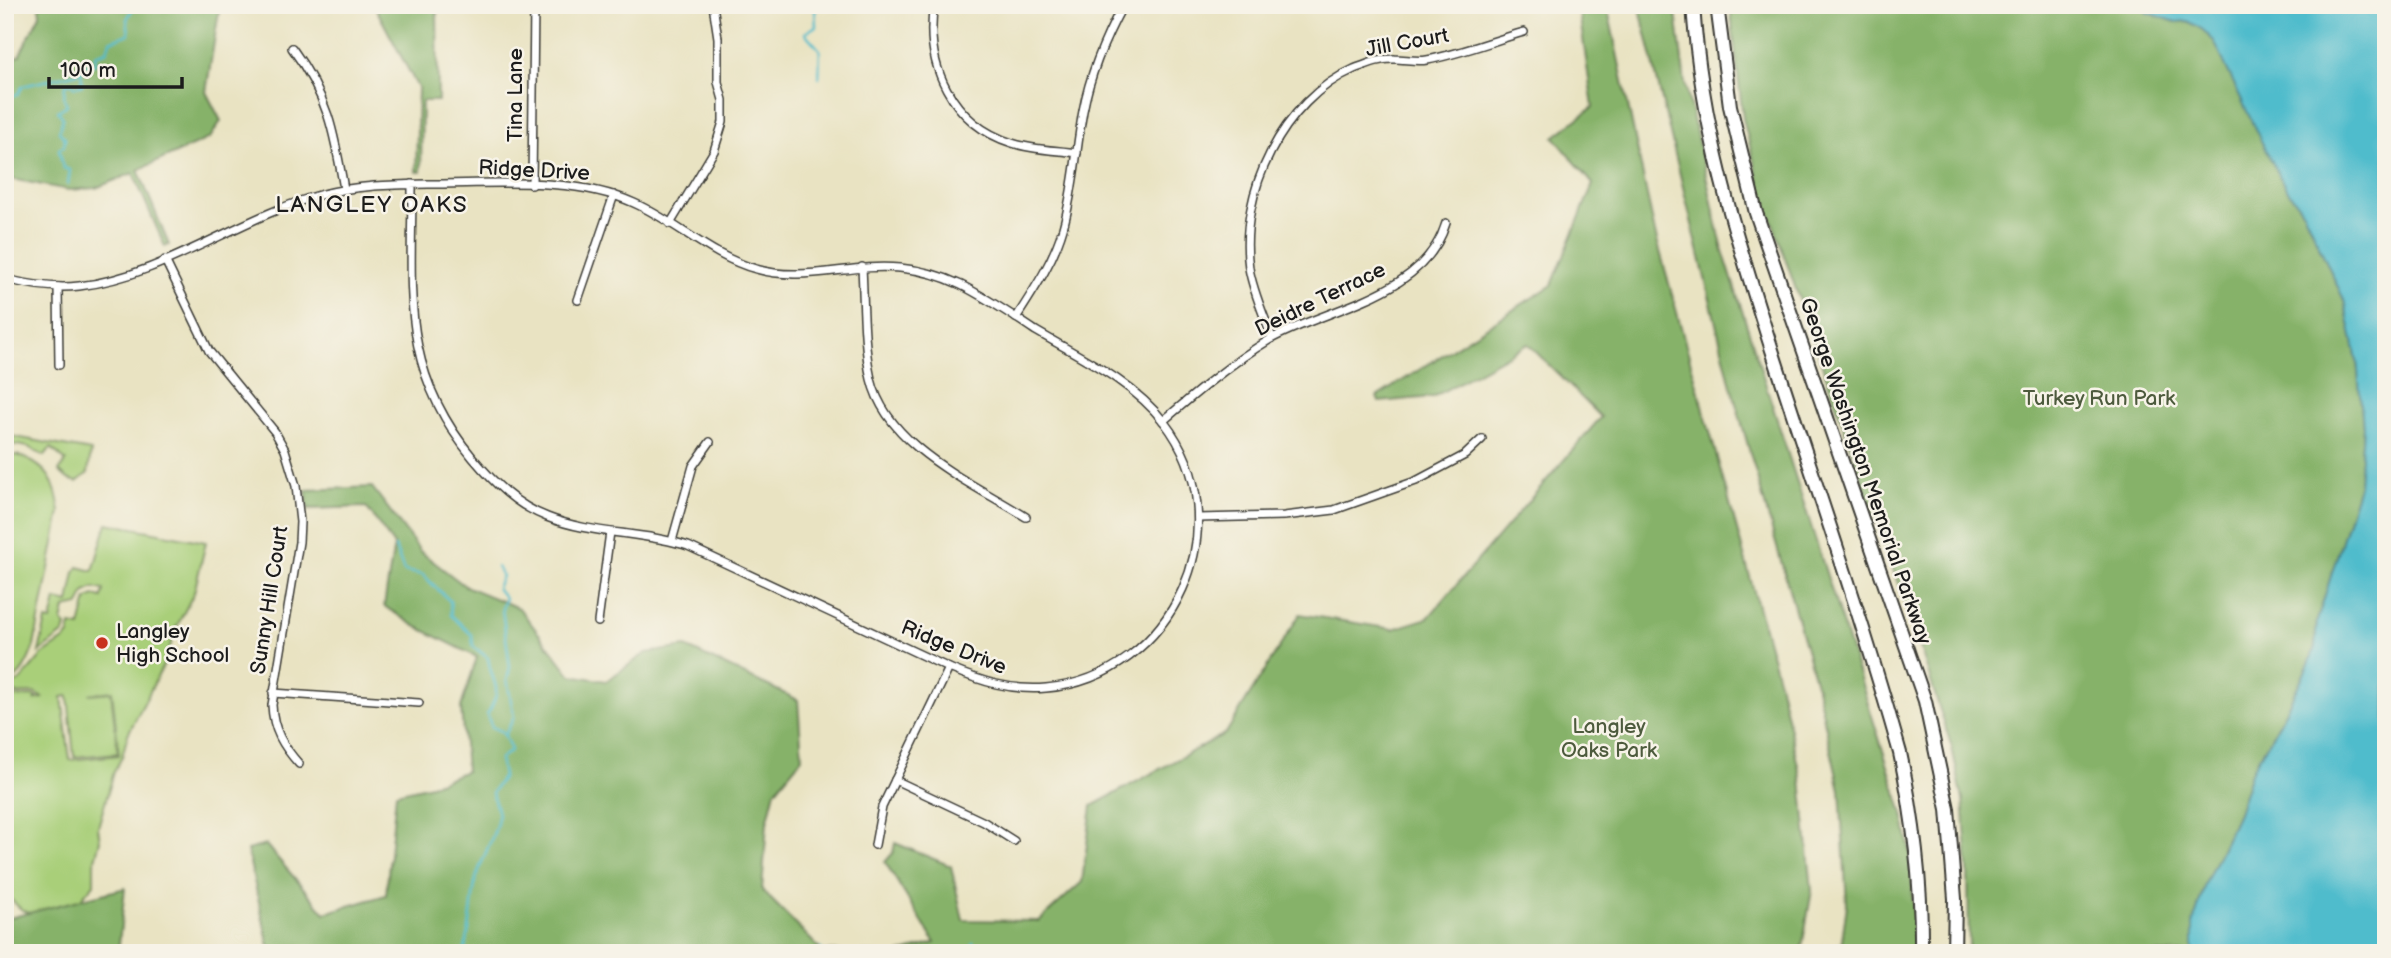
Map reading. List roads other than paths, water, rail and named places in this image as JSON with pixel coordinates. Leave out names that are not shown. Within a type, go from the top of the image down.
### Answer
[{"type":"highway","points":[[1693,5],[1702,92],[1716,163],[1740,249],[1899,753],[1915,835],[1921,953]]},
{"type":"highway","name":"George Washington Memorial Parkway","points":[[1717,5],[1730,106],[1756,214],[1926,701],[1950,821],[1955,899],[1954,953]]},
{"type":"street","name":"Tina Lane","points":[[531,185],[534,5]]},
{"type":"street","points":[[670,224],[713,151],[723,122],[723,100],[718,82],[718,38],[713,5]]},
{"type":"street","points":[[934,5],[931,40],[936,67],[948,94],[967,117],[985,131],[1013,144],[1077,153]]},
{"type":"street","points":[[1016,318],[1038,283],[1060,239],[1089,88],[1105,43],[1123,5]]},
{"type":"street","name":"Jill Court","points":[[1272,338],[1251,275],[1249,225],[1252,204],[1264,168],[1295,116],[1314,96],[1354,69],[1382,59],[1423,61],[1524,32]]},
{"type":"street","points":[[292,48],[325,103],[332,122],[344,189]]},
{"type":"street","name":"Ridge Drive","points":[[5,279],[58,287],[106,281],[165,260],[286,207],[344,189],[412,184],[580,187],[614,195],[652,212],[720,255],[759,271],[796,275],[862,267],[901,268],[942,277],[961,285],[1128,387],[1163,421],[1189,468],[1198,518],[1192,563],[1180,596],[1146,643],[1114,667],[1078,683],[1029,689],[992,684],[948,668],[735,567],[672,541],[578,527],[544,516],[508,495],[492,481],[439,408],[422,371],[414,334],[412,184]]},
{"type":"street","points":[[578,300],[614,195]]},
{"type":"street","name":"Deidre Terrace","points":[[1163,421],[1232,365],[1272,338],[1387,289],[1412,272],[1432,253],[1446,223]]},
{"type":"street","name":"Sunny Hill Court","points":[[165,260],[209,351],[275,432],[285,450],[296,486],[299,542],[272,705],[275,727],[285,748],[299,764]]},
{"type":"street","points":[[862,267],[871,377],[885,411],[921,452],[1026,517]]},
{"type":"street","points":[[58,287],[59,365]]},
{"type":"street","points":[[1198,518],[1284,516],[1334,510],[1416,481],[1465,455],[1482,439]]},
{"type":"street","points":[[672,541],[693,466],[710,442]]},
{"type":"street","points":[[598,622],[610,532]]},
{"type":"street","points":[[875,845],[882,807],[948,668]]},
{"type":"street","points":[[273,693],[419,703]]},
{"type":"street","points":[[895,780],[984,822],[1014,841]]},
{"type":"water","points":[[2137,5],[2386,5],[2386,953],[2193,953],[2193,924],[2205,884],[2238,813],[2253,767],[2275,732],[2310,662],[2315,646],[2317,621],[2359,486],[2363,427],[2357,360],[2344,300],[2304,213],[2284,185],[2214,41],[2188,21],[2176,22],[2149,13]]},
{"type":"waterway","points":[[5,95],[17,95],[23,86],[78,73],[85,65],[96,63],[95,55],[107,51],[110,41],[129,34],[127,19],[135,5]]},
{"type":"waterway","points":[[819,78],[820,50],[805,33],[816,26],[815,10],[822,5]]},
{"type":"waterway","points":[[68,184],[70,170],[63,168],[59,149],[64,146],[65,138],[59,132],[63,118],[58,111],[67,105],[64,98],[65,85],[82,85],[81,70]]},
{"type":"waterway","points":[[395,547],[404,571],[423,575],[450,601],[451,615],[472,635],[473,646],[488,658],[496,691],[487,715],[492,727],[503,732],[511,750],[500,759],[503,776],[492,793],[498,812],[497,822],[475,883],[465,949]]},
{"type":"waterway","points":[[497,567],[502,576],[497,588],[505,598],[502,609],[510,667],[507,680],[514,717],[505,735]]},
{"type":"waterway","points":[[973,943],[974,953]]},
{"type":"waterway","points":[[1078,953],[1086,946]]},
{"type":"waterway","points":[[1395,947],[1395,953]]},
{"type":"waterway","points":[[821,949],[823,953]]},
{"type":"place","name":"Langley High School","points":[[102,643]]},
{"type":"district","name":"LANGLEY OAKS","points":[[372,204]]},
{"type":"park label","name":"Turkey Run Park","points":[[2099,398]]},
{"type":"park label","name":"Langley Oaks Park","points":[[1609,738]]}]
